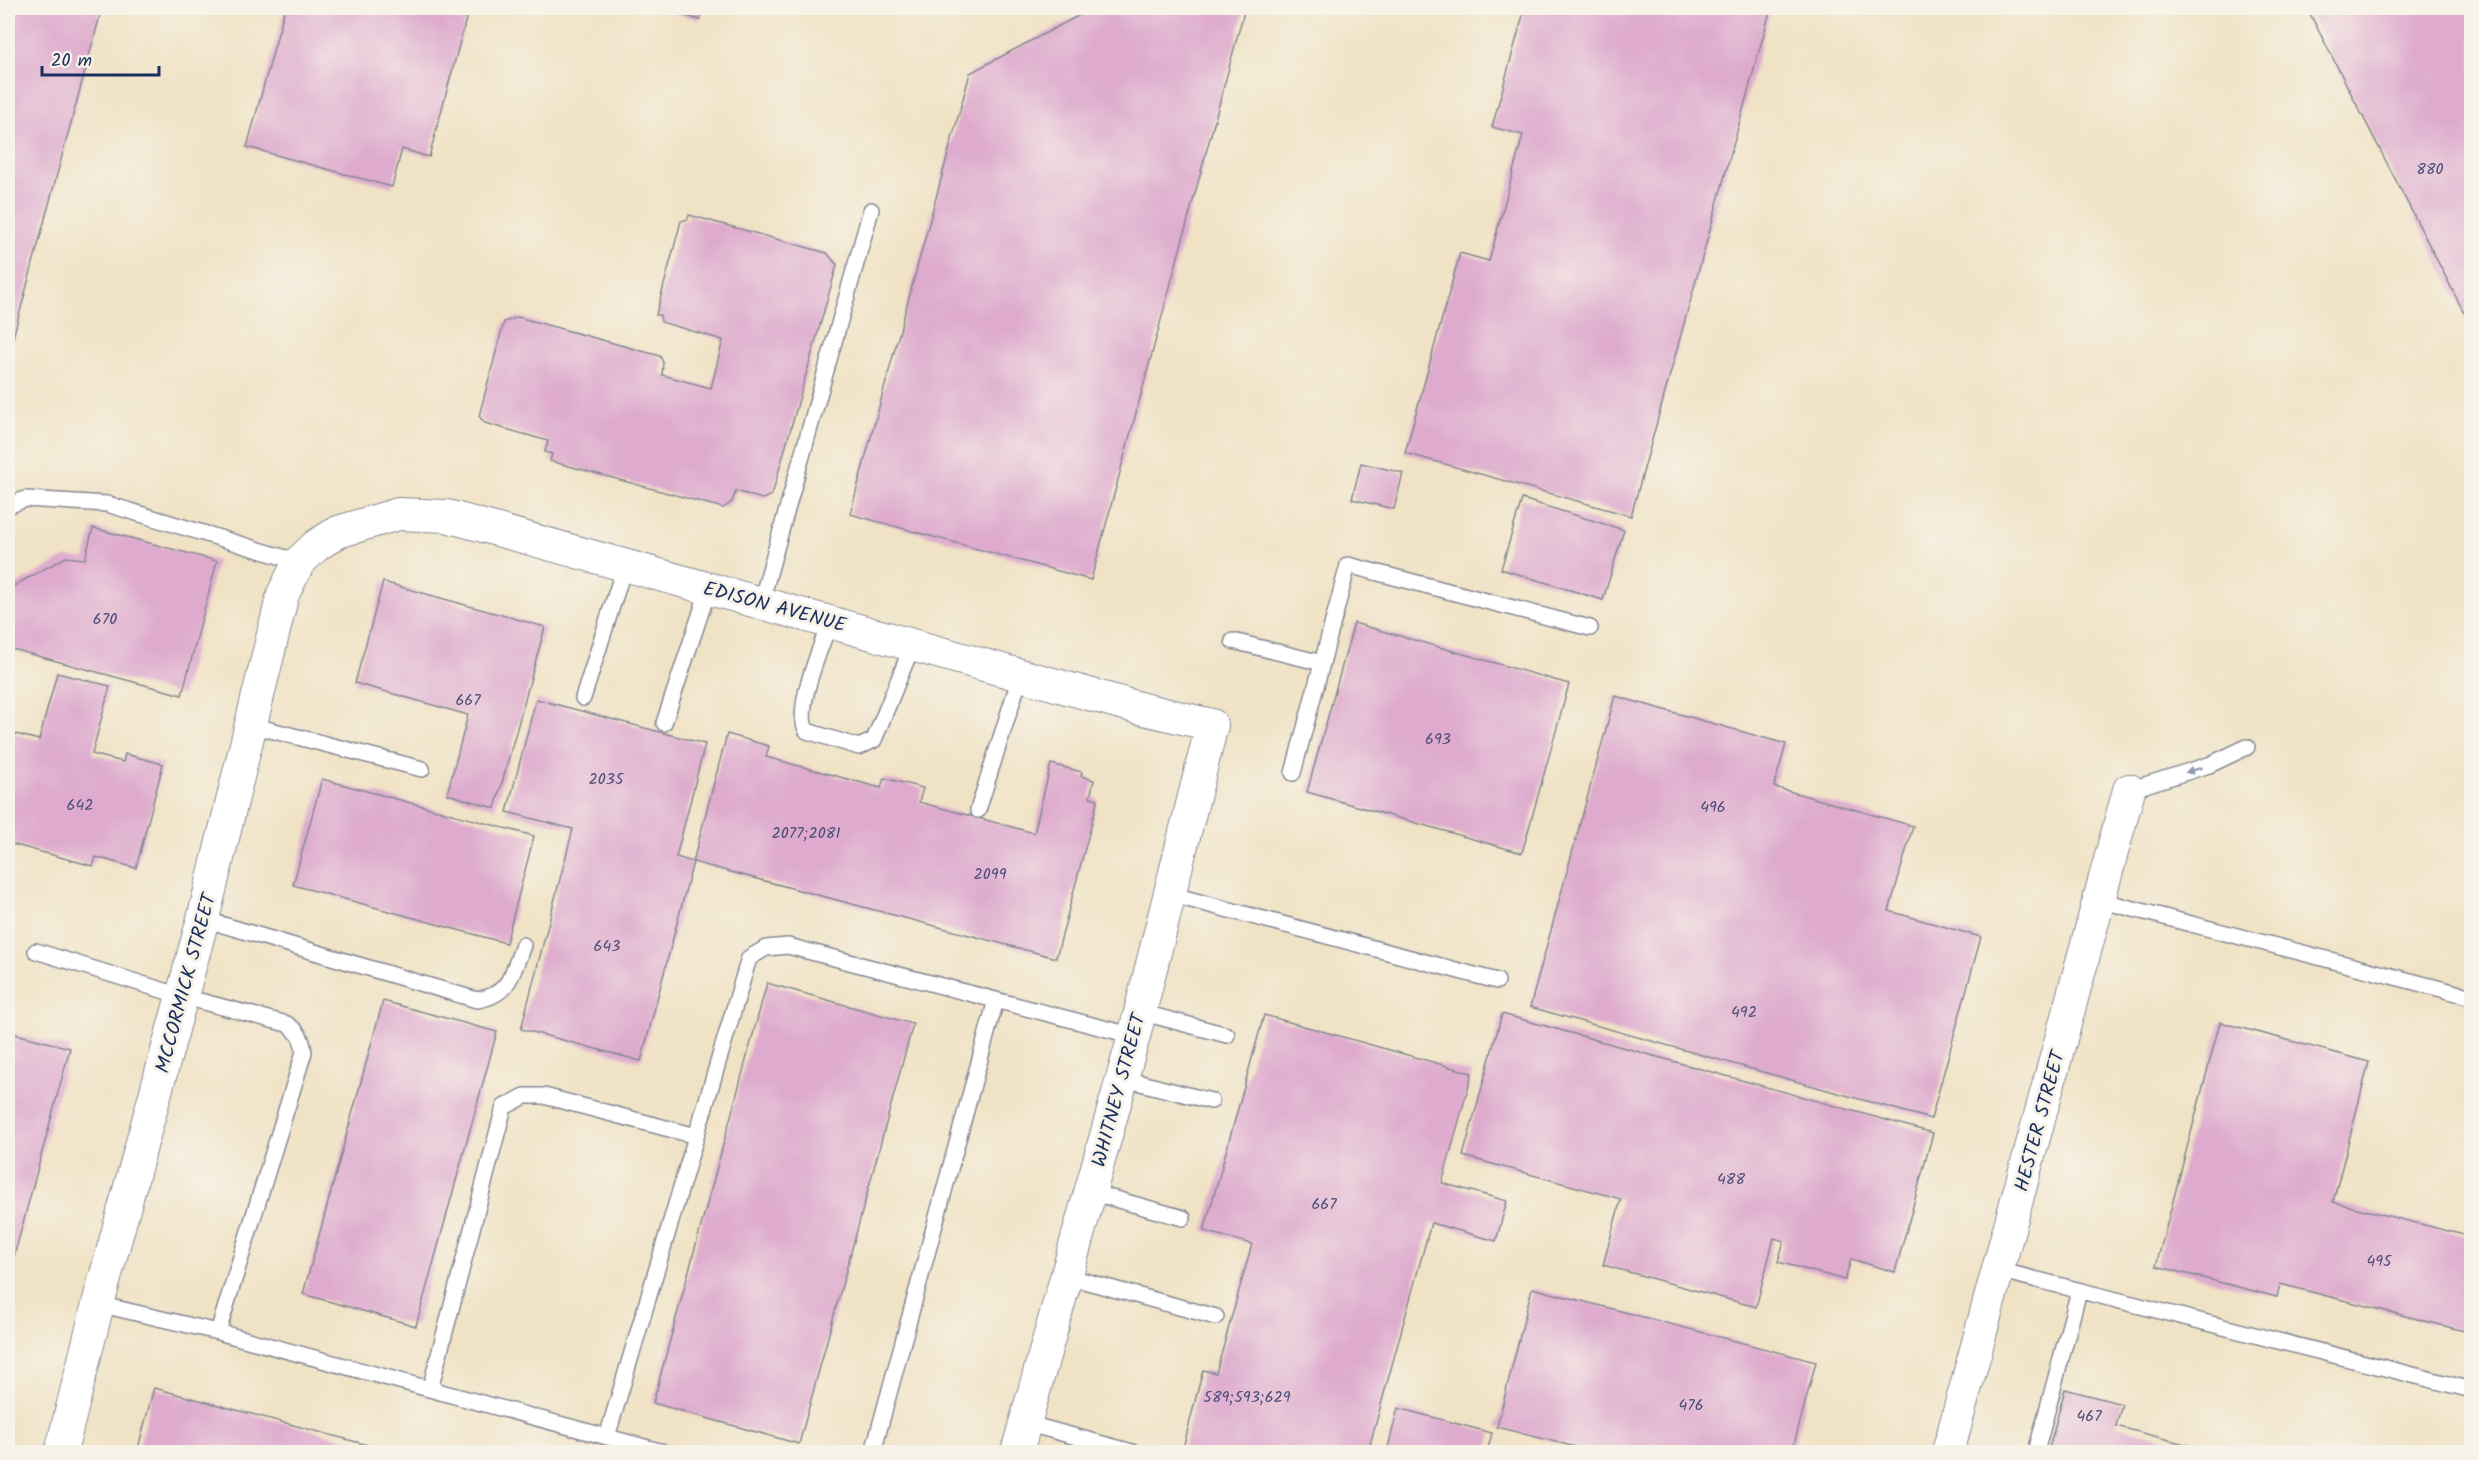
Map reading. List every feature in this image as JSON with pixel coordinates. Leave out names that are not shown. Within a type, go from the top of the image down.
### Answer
[{"type":"street","name":"EDISON AVENUE","points":[[338,532],[398,514],[447,516],[1139,708],[1212,725]]},
{"type":"street","name":"MCCORMICK STREET","points":[[60,1452],[203,920],[283,594],[299,562],[317,544],[338,532]]},
{"type":"street","name":"WHITNEY STREET","points":[[1017,1452],[1137,1024],[1212,725]]},
{"type":"street","name":"HESTER STREET","points":[[1948,1452],[2129,790]]},
{"type":"lane","points":[[761,602],[872,210]]},
{"type":"lane","points":[[8,506],[25,499],[107,504],[299,562]]},
{"type":"lane","points":[[583,698],[625,565]]},
{"type":"lane","points":[[1293,773],[1348,565],[1590,628]]},
{"type":"lane","points":[[664,723],[709,588]]},
{"type":"lane","points":[[830,621],[803,707],[803,724],[807,731],[860,747],[874,740],[913,644]]},
{"type":"lane","points":[[1233,641],[1322,663]]},
{"type":"lane","points":[[978,810],[1022,674]]},
{"type":"lane","points":[[250,725],[422,769]]},
{"type":"lane","points":[[2129,790],[2209,765],[2247,747]]},
{"type":"lane","points":[[1169,894],[1497,981]]},
{"type":"lane","points":[[2099,900],[2472,998]]},
{"type":"lane","points":[[203,920],[477,1000],[490,998],[500,993],[508,984],[523,945]]},
{"type":"lane","points":[[607,1437],[749,958],[766,948],[788,946],[996,1000],[1137,1024],[1227,1035]]},
{"type":"lane","points":[[36,951],[182,996],[287,1024],[298,1031],[304,1052],[218,1332]]},
{"type":"lane","points":[[873,1452],[996,1000]]},
{"type":"lane","points":[[1121,1078],[1211,1101]]},
{"type":"lane","points":[[430,1389],[504,1107],[525,1096],[544,1096],[696,1136]]},
{"type":"lane","points":[[1090,1192],[1183,1218]]},
{"type":"lane","points":[[1998,1270],[2472,1390]]},
{"type":"lane","points":[[1066,1276],[1216,1317]]},
{"type":"lane","points":[[2036,1452],[2079,1291]]},
{"type":"lane","points":[[98,1304],[218,1332],[663,1452]]},
{"type":"lane","points":[[1025,1423],[1132,1452]]},
{"type":"building","points":[[8,8],[102,8],[8,356]]},
{"type":"building","points":[[285,8],[469,8],[429,157],[402,149],[392,187],[247,147]]},
{"type":"building","points":[[658,8],[703,8],[700,20]]},
{"type":"building","points":[[1093,8],[1245,8],[1091,580],[850,514],[970,73]]},
{"type":"building","points":[[1525,8],[1771,8],[1631,516],[1405,453],[1460,253],[1489,261],[1523,135],[1492,127]]},
{"type":"building","points":[[2307,8],[2472,8],[2472,328]]},
{"type":"building","points":[[689,215],[827,253],[837,265],[772,495],[762,499],[736,491],[732,502],[723,508],[550,461],[552,454],[545,452],[548,441],[485,423],[479,416],[504,322],[518,317],[660,356],[663,363],[662,375],[711,388],[723,340],[661,322],[660,315],[656,315],[681,221],[688,219]]},
{"type":"building","points":[[1361,463],[1403,473],[1394,509],[1352,499]]},
{"type":"building","points":[[1522,499],[1624,530],[1603,600],[1501,569]]},
{"type":"building","points":[[93,528],[217,561],[182,695],[8,648],[8,589],[66,557],[85,559]]},
{"type":"building","points":[[383,582],[545,627],[495,808],[447,794],[468,715],[355,683]]},
{"type":"building","points":[[1354,623],[1569,684],[1522,853],[1307,792]]},
{"type":"building","points":[[57,673],[110,686],[92,754],[123,762],[125,754],[163,764],[136,868],[96,857],[93,866],[8,843],[8,732],[39,740]]},
{"type":"building","points":[[1615,696],[1786,744],[1774,787],[1913,826],[1889,911],[1981,937],[1931,1119],[1530,1007]]},
{"type":"building","points":[[536,699],[705,744],[676,857],[693,862],[641,1061],[521,1029],[573,829],[507,812]]},
{"type":"building","points":[[727,734],[769,746],[766,757],[881,788],[884,778],[923,788],[919,802],[1034,833],[1051,764],[1082,772],[1081,776],[1094,780],[1090,797],[1098,799],[1056,958],[693,862]]},
{"type":"building","points":[[322,779],[534,836],[506,943],[293,885]]},
{"type":"building","points":[[767,983],[913,1024],[799,1444],[653,1403]]},
{"type":"building","points":[[383,1001],[497,1032],[416,1326],[303,1294]]},
{"type":"building","points":[[1502,1014],[1933,1133],[1895,1272],[1851,1259],[1845,1280],[1778,1262],[1784,1241],[1774,1238],[1756,1307],[1603,1265],[1621,1199],[1463,1156]]},
{"type":"building","points":[[1264,1015],[1472,1073],[1442,1183],[1507,1201],[1496,1241],[1431,1223],[1368,1452],[1182,1452],[1203,1370],[1216,1373],[1252,1244],[1204,1231]]},
{"type":"building","points":[[2220,1022],[2369,1062],[2333,1202],[2472,1237],[2472,1333],[2280,1284],[2277,1297],[2156,1266]]},
{"type":"building","points":[[8,1032],[70,1048],[8,1279]]},
{"type":"building","points":[[1532,1288],[1816,1362],[1792,1452],[1595,1452],[1497,1427]]},
{"type":"building","points":[[154,1388],[394,1452],[137,1452]]},
{"type":"building","points":[[2065,1389],[2122,1404],[2116,1426],[2215,1452],[2048,1452]]},
{"type":"building","points":[[1398,1408],[1492,1433],[1487,1452],[1387,1452]]}]
